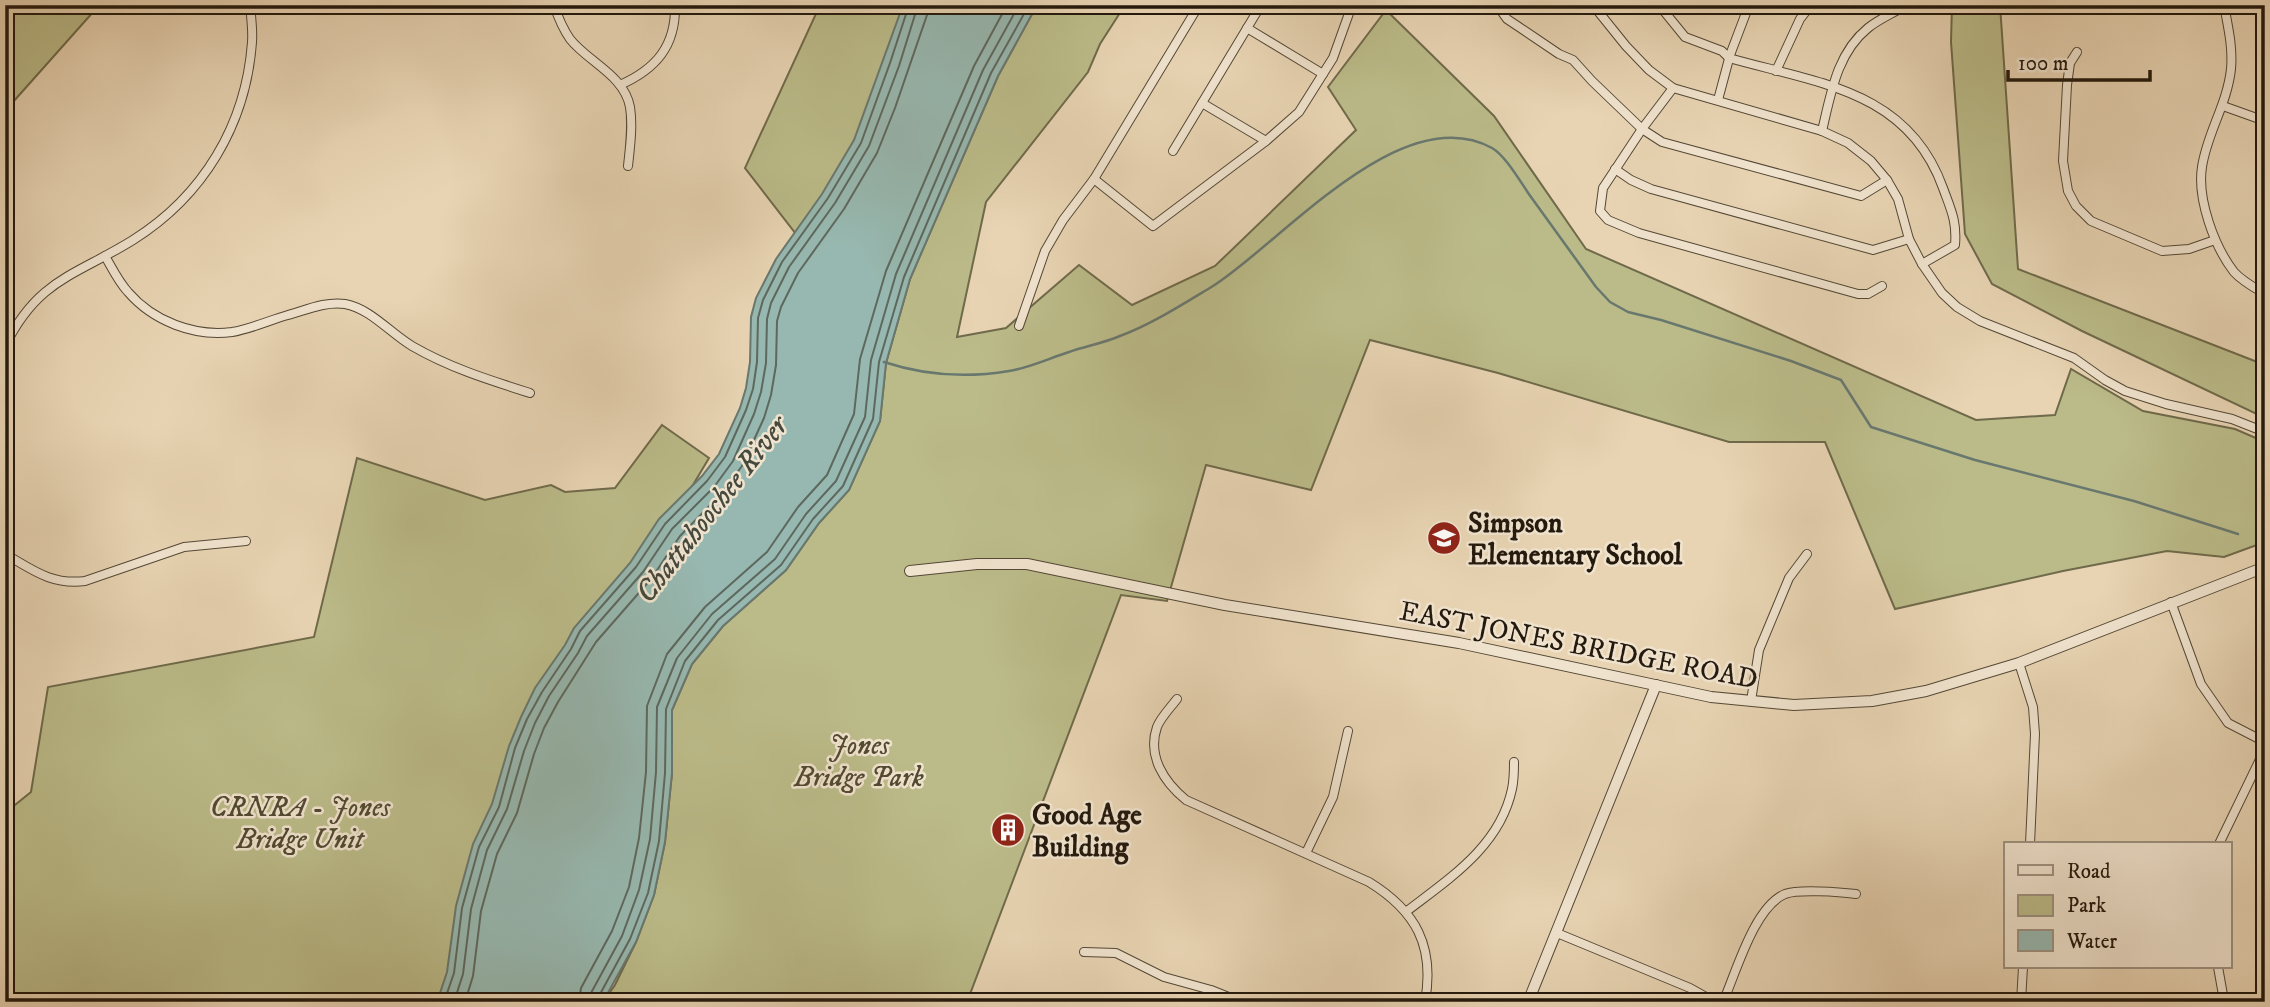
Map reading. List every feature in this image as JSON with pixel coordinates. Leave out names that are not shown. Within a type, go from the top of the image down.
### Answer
[{"type":"street","points":[[5,346],[25,313],[46,290],[65,276],[133,240],[174,208],[205,175],[219,153],[239,108],[248,74],[252,40],[250,5]]},
{"type":"street","points":[[554,5],[563,29],[571,40],[620,85],[630,107],[628,166]]},
{"type":"street","points":[[620,85],[651,67],[663,52],[672,36],[675,5]]},
{"type":"street","points":[[1019,326],[1045,251],[1063,220],[1094,179],[1199,5]]},
{"type":"street","points":[[1173,151],[1261,5]]},
{"type":"street","points":[[1094,179],[1153,226],[1266,141],[1299,112],[1333,58],[1352,5]]},
{"type":"street","points":[[1497,5],[1507,19],[1559,54],[1573,60],[1642,129],[1662,142],[1861,196],[1887,180]]},
{"type":"street","points":[[1593,5],[1649,70],[1673,88],[1822,131],[1847,143],[1871,161],[1898,198],[1909,239],[1922,264],[1949,300],[1980,321],[2074,358],[2125,391],[2166,404],[2232,419],[2265,432]]},
{"type":"street","points":[[1659,5],[1685,37],[1722,51],[1729,58],[1859,96],[1888,112],[1916,139],[1936,167],[1956,225],[1955,245],[1922,264]]},
{"type":"street","points":[[1718,100],[1729,58],[1748,5]]},
{"type":"street","points":[[1776,71],[1800,19],[1811,5]]},
{"type":"street","points":[[1822,131],[1843,58],[1854,41],[1871,25],[1906,5]]},
{"type":"street","points":[[2224,5],[2231,38],[2231,69],[2223,106],[2202,166],[2200,191],[2215,240],[2235,274],[2265,294]]},
{"type":"street","points":[[1247,28],[1324,75]]},
{"type":"street","points":[[2077,52],[2070,63],[2063,161],[2068,191],[2076,206],[2091,221],[2162,251],[2189,249],[2215,240]]},
{"type":"street","points":[[1673,88],[1642,129],[1604,188],[1600,211],[1608,220],[1639,233],[1858,294],[1868,294],[1882,286]]},
{"type":"street","points":[[1202,103],[1266,141]]},
{"type":"street","points":[[2223,106],[2265,121]]},
{"type":"street","points":[[1615,169],[1651,189],[1873,250],[1909,239]]},
{"type":"street","points":[[104,256],[126,290],[138,302],[158,317],[183,328],[203,332],[234,331],[314,307],[343,304],[371,316],[410,344],[452,367],[530,393]]},
{"type":"street","points":[[5,554],[43,576],[72,583],[184,547],[246,541]]},
{"type":"street","points":[[1751,701],[1759,650],[1789,578],[1807,554]]},
{"type":"street","name":"EAST JONES BRIDGE ROAD","points":[[910,571],[977,564],[1027,564],[1225,605],[1459,643],[1711,697],[1806,705],[1871,701],[1926,691],[2019,663],[2265,567]]},
{"type":"street","points":[[2171,602],[2201,684],[2228,723],[2265,742]]},
{"type":"street","points":[[2019,663],[2033,707],[2035,734],[2030,842]]},
{"type":"street","points":[[1528,1002],[1656,685]]},
{"type":"street","points":[[1177,699],[1158,725],[1155,746],[1160,769],[1170,787],[1186,800],[1369,882],[1390,895],[1407,911],[1427,954],[1429,978],[1425,1002]]},
{"type":"street","points":[[1306,853],[1333,797],[1348,731]]},
{"type":"street","points":[[2220,842],[2265,749]]},
{"type":"street","points":[[1407,911],[1465,866],[1492,834],[1512,789],[1514,762]]},
{"type":"street","points":[[1723,1002],[1755,926],[1770,903],[1787,893],[1856,894]]},
{"type":"street","points":[[1557,933],[1690,988],[1715,1002]]},
{"type":"street","points":[[1084,953],[1116,953],[1164,977],[1211,990],[1241,1002]]},
{"type":"street","points":[[2021,1002],[2023,968]]},
{"type":"street","points":[[2218,968],[2223,995]]},
{"type":"green space","points":[[5,5],[95,5],[94,11],[5,111]]},
{"type":"green space","points":[[820,5],[914,5],[823,269],[745,168]]},
{"type":"green space","name":"Jones Bridge Park","points":[[1037,5],[1125,5],[1100,44],[1088,72],[986,202],[957,337],[1006,328],[1079,265],[1132,305],[1215,266],[1356,130],[1328,87],[1386,10],[1494,116],[1586,249],[1976,420],[2055,415],[2071,369],[2143,411],[2235,429],[2265,442],[2265,542],[2224,557],[2167,551],[2063,571],[1895,609],[1825,442],[1729,442],[1498,373],[1370,340],[1311,490],[1206,465],[1167,601],[1121,595],[967,1002],[603,1002],[615,985],[636,942],[654,895],[665,842],[672,773],[672,710],[692,664],[723,626],[786,570],[819,523],[849,490],[880,421],[886,363],[910,279],[998,76]]},
{"type":"green space","points":[[1952,5],[2000,5],[2018,269],[2265,365],[2265,418],[2082,331],[1992,284],[1965,234],[1951,42]]},
{"type":"green space","name":"CRNRA - Jones Bridge Unit","points":[[662,425],[709,458],[653,552],[443,1002],[5,1002],[5,813],[31,792],[48,687],[314,637],[357,458],[485,500],[551,485],[565,492],[615,488]]},
{"type":"water","name":"Chattahoochee River","points":[[903,5],[1037,5],[998,76],[910,279],[886,363],[880,421],[849,490],[819,523],[786,570],[723,626],[692,664],[672,710],[672,773],[665,842],[654,895],[636,942],[603,1002],[437,1002],[447,972],[456,906],[473,844],[492,804],[509,746],[521,717],[535,688],[574,628],[630,563],[659,519],[702,476],[719,454],[746,388],[750,362],[751,317],[756,298],[776,259],[822,194],[854,140]]},
{"type":"waterway","points":[[884,362],[930,372],[961,375],[993,373],[1024,368],[1132,331],[1213,286],[1307,210],[1382,158],[1420,142],[1457,138],[1492,148],[1503,157],[1596,287],[1610,302],[1628,312],[1791,361],[1841,380],[1871,427],[1975,460],[2134,501],[2238,534]]},
{"type":"place","name":"Simpson Elementary School","points":[[1444,538]]},
{"type":"place","name":"Good Age Building","points":[[1008,830]]}]
